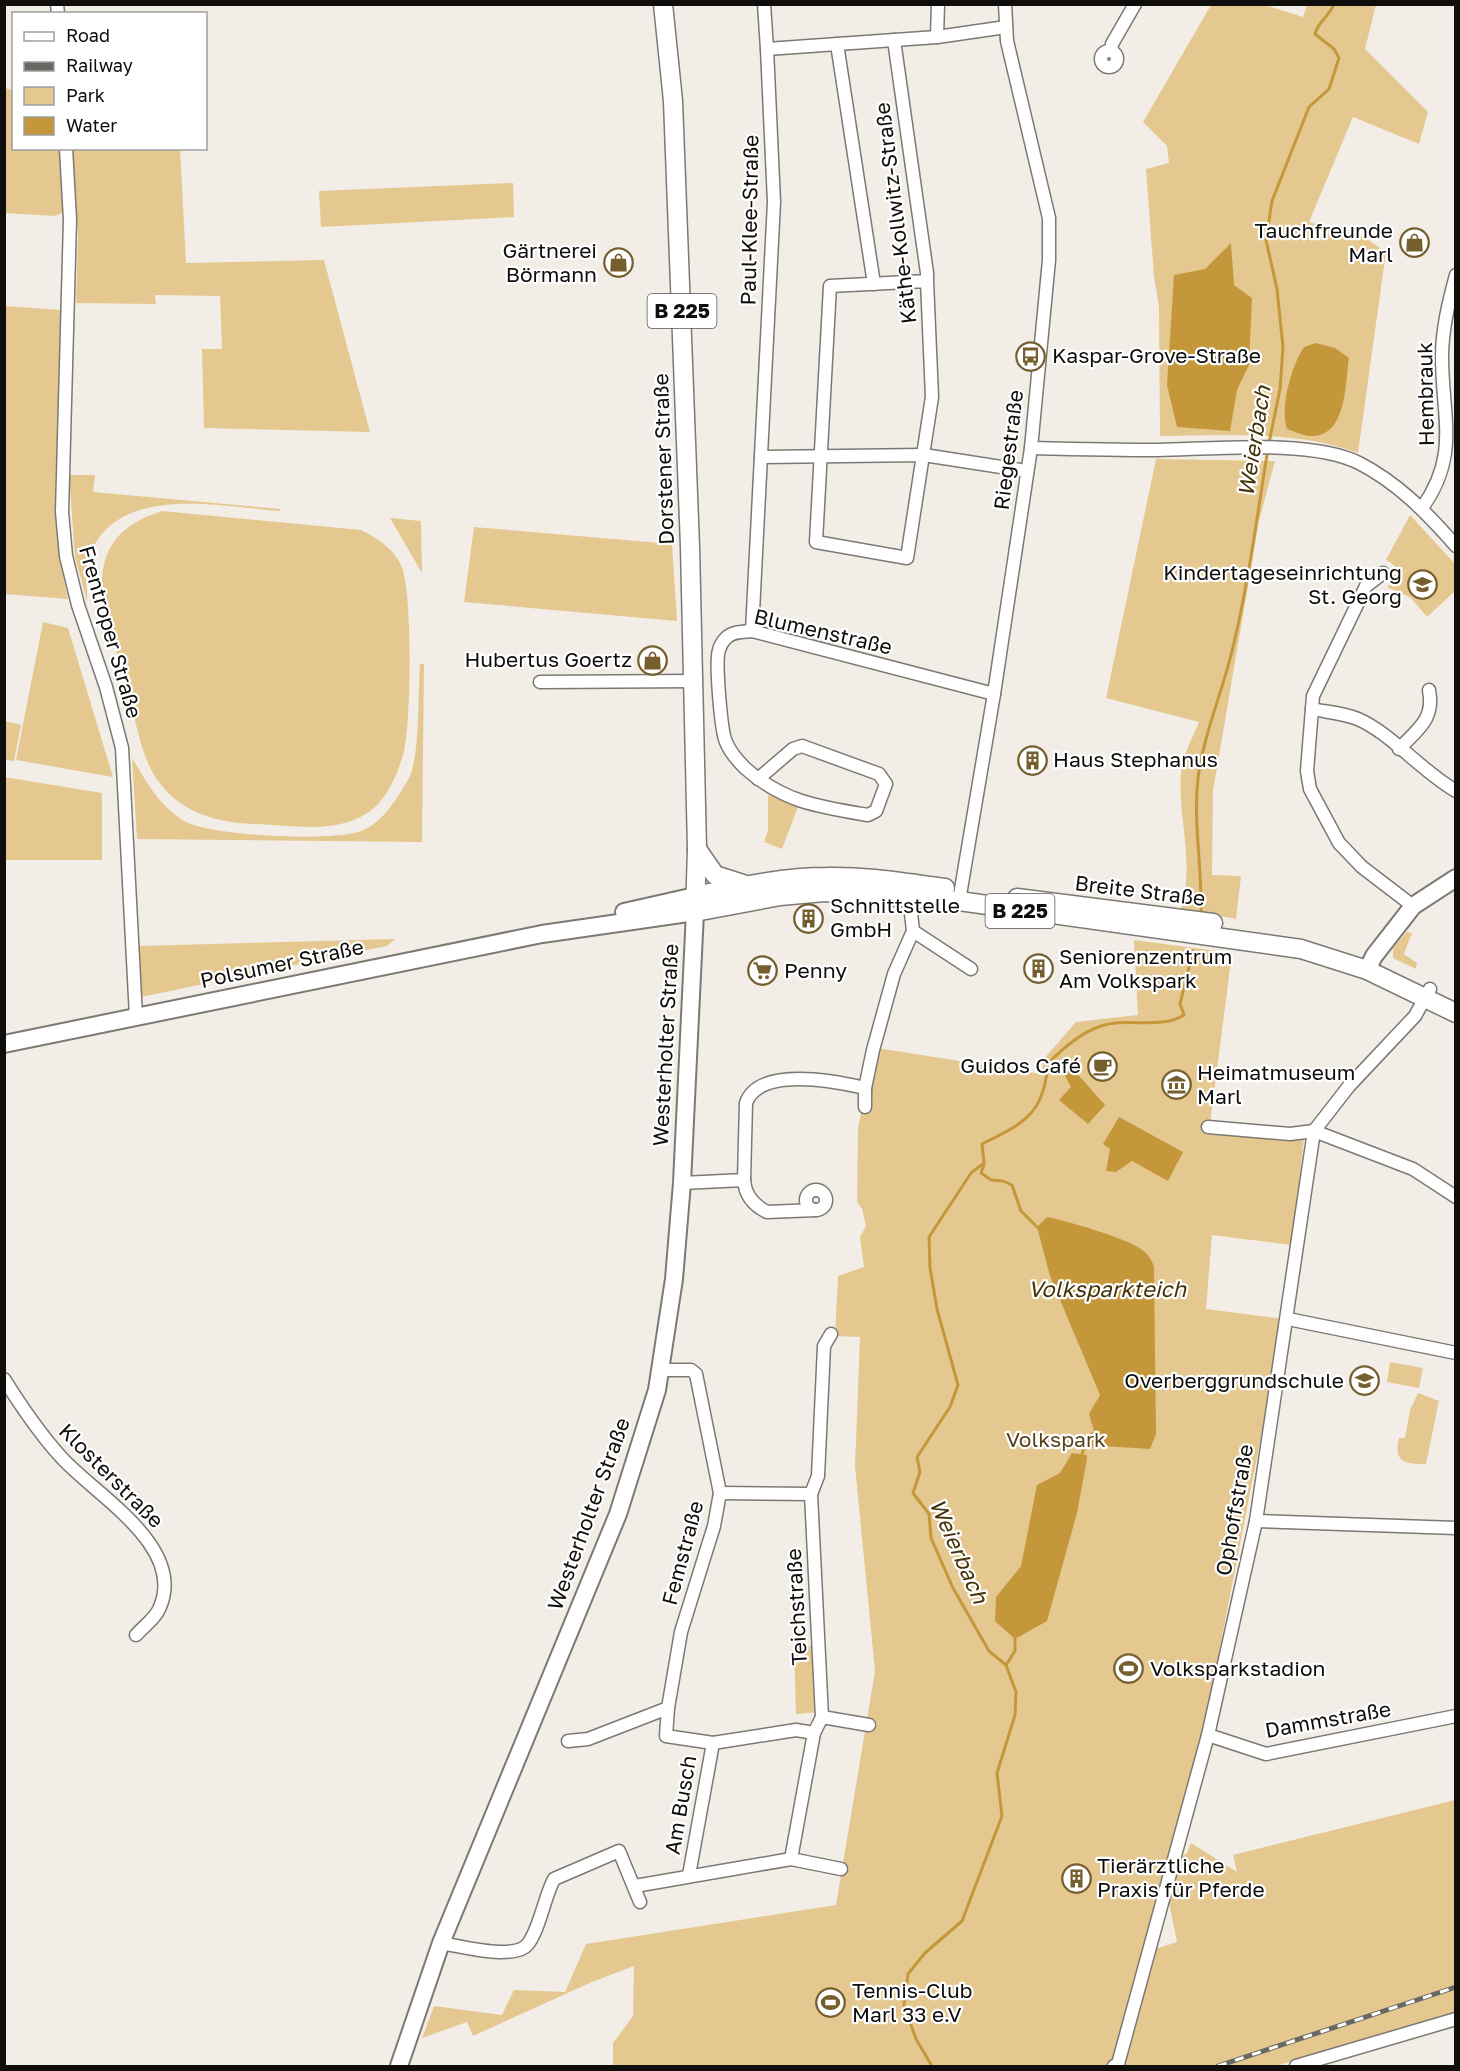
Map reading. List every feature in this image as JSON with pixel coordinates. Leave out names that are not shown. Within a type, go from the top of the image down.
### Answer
[{"type":"main road","name":"Dorstener Straße","points":[[663,4],[673,101],[677,183],[694,681],[697,849],[695,904]]},
{"type":"main road","points":[[697,849],[715,875],[748,885]]},
{"type":"main road","name":"Breite Straße","points":[[695,904],[748,885],[825,876],[862,877],[914,891]]},
{"type":"main road","points":[[1369,965],[1413,906],[1455,878]]},
{"type":"main road","name":"Breite Straße","points":[[695,904],[824,892],[914,891],[959,896],[1041,914],[1277,945],[1369,965],[1428,994],[1455,1012]]},
{"type":"main road","name":"Polsumer Straße","points":[[4,1044],[568,929],[647,905],[695,904]]},
{"type":"main road","name":"Westerholter Straße","points":[[399,2067],[441,1943],[618,1514],[642,1443],[660,1370],[673,1289],[682,1183],[695,904]]},
{"type":"street","name":"Paul-Klee-Straße","points":[[752,631],[774,202],[764,4]]},
{"type":"street","points":[[937,36],[938,4]]},
{"type":"street","name":"Riegestraße","points":[[959,896],[994,694],[1031,448],[1049,260],[1049,218],[1006,27],[1005,4]]},
{"type":"street","points":[[1111,51],[1112,44],[1135,4]]},
{"type":"street","points":[[768,49],[894,40],[1006,27]]},
{"type":"street","name":"Käthe-Kollwitz-Straße","points":[[822,455],[816,542],[907,558],[932,397],[927,281],[894,40]]},
{"type":"street","points":[[837,44],[874,284]]},
{"type":"street","name":"Frentroper Straße","points":[[66,150],[70,220],[62,512],[66,556],[78,605],[106,687],[122,748],[136,1017]]},
{"type":"street","name":"Hembrauk","points":[[1422,508],[1437,488],[1446,465],[1448,441],[1442,356],[1446,313],[1455,274]]},
{"type":"street","points":[[822,455],[830,286],[927,281]]},
{"type":"street","points":[[1031,448],[1259,448],[1324,453],[1357,462],[1382,477],[1422,508],[1455,546]]},
{"type":"street","points":[[761,457],[924,455],[1027,471]]},
{"type":"street","points":[[1383,573],[1366,586],[1313,696],[1306,771],[1310,789],[1339,843],[1362,867],[1413,906]]},
{"type":"street","name":"Blumenstraße","points":[[758,779],[793,749],[802,746],[879,774],[886,784],[876,811],[868,815],[803,803],[780,794],[758,779],[732,754],[725,740],[717,662],[719,649],[726,638],[735,633],[752,631],[994,694]]},
{"type":"street","points":[[540,682],[694,681]]},
{"type":"street","points":[[1399,749],[1425,722],[1432,705],[1429,690]]},
{"type":"street","points":[[1312,709],[1356,718],[1378,730],[1422,769],[1455,791]]},
{"type":"street","points":[[865,1107],[865,1088],[894,974],[914,931],[911,913],[914,891]]},
{"type":"street","points":[[914,931],[971,969]]},
{"type":"street","points":[[1314,1131],[1350,1086],[1415,1016],[1428,994]]},
{"type":"street","points":[[816,1210],[767,1212],[745,1192],[746,1103],[750,1093],[756,1087],[798,1079],[865,1088]]},
{"type":"street","points":[[1208,1127],[1290,1134],[1314,1131],[1413,1169],[1455,1197]]},
{"type":"street","name":"Ophoffstraße","points":[[1114,2067],[1118,2064],[1208,1736],[1256,1521],[1288,1319],[1314,1131]]},
{"type":"street","points":[[682,1183],[744,1180]]},
{"type":"street","points":[[1288,1319],[1455,1353]]},
{"type":"street","name":"Teichstraße","points":[[791,1859],[814,1733],[822,1717],[811,1494],[818,1476],[824,1346],[831,1335]]},
{"type":"street","name":"Femstraße","points":[[660,1370],[692,1371],[696,1374],[720,1493],[714,1526],[681,1632],[668,1708],[666,1736]]},
{"type":"street","name":"Klosterstraße","points":[[4,1379],[22,1408],[61,1457],[146,1537],[161,1561],[164,1589],[160,1609],[136,1635]]},
{"type":"street","points":[[720,1493],[811,1494]]},
{"type":"street","points":[[1256,1521],[1455,1528]]},
{"type":"street","points":[[568,1741],[588,1739],[668,1708]]},
{"type":"street","name":"Dammstraße","points":[[1208,1736],[1266,1754],[1455,1716]]},
{"type":"street","points":[[822,1717],[868,1725]]},
{"type":"street","name":"Am Busch","points":[[666,1736],[712,1743],[796,1730],[814,1733]]},
{"type":"street","name":"Am Busch","points":[[688,1875],[712,1743]]},
{"type":"street","points":[[441,1943],[517,1952],[527,1945],[554,1879],[620,1851],[636,1886],[640,1902]]},
{"type":"street","points":[[636,1886],[688,1875],[791,1859],[841,1869]]},
{"type":"street","points":[[1296,2067],[1455,2019]]},
{"type":"green space","points":[[1211,5],[1265,5],[1303,17],[1307,5],[1376,5],[1365,49],[1428,112],[1419,144],[1353,117],[1309,222],[1364,237],[1386,252],[1358,453],[1310,441],[1285,438],[1235,435],[1160,436],[1159,306],[1154,277],[1146,169],[1169,163],[1167,146],[1143,122]]},
{"type":"green space","points":[[4,88],[12,90],[12,150],[59,150],[63,213],[54,216],[5,213]]},
{"type":"green space","points":[[72,150],[180,150],[186,263],[324,260],[370,432],[204,428],[202,349],[222,349],[220,296],[155,295],[156,304],[76,303],[78,235]]},
{"type":"green space","points":[[513,183],[514,217],[321,227],[319,191]]},
{"type":"green space","points":[[5,306],[61,310],[55,514],[59,555],[68,599],[5,594]]},
{"type":"green space","points":[[1156,459],[1275,461],[1259,521],[1213,791],[1212,875],[1241,876],[1236,919],[1181,909],[1186,873],[1181,800],[1182,765],[1199,722],[1106,698]]},
{"type":"green space","points":[[69,475],[95,475],[93,492],[280,509],[280,511],[203,504],[175,504],[149,508],[125,516],[105,530],[91,552],[86,572],[87,601],[75,557]]},
{"type":"green space","points":[[162,511],[361,530],[384,544],[398,559],[405,579],[409,627],[408,713],[404,751],[389,788],[375,807],[363,816],[349,822],[319,827],[229,822],[190,809],[178,801],[158,781],[148,764],[139,736],[102,599],[102,582],[104,567],[114,542],[133,524]]},
{"type":"green space","name":"Kindertageseinrichtung St. Georg","points":[[1410,515],[1455,564],[1455,591],[1427,617],[1411,598],[1387,587],[1396,576],[1396,569],[1386,560]]},
{"type":"green space","points":[[390,518],[421,521],[422,573]]},
{"type":"green space","points":[[474,527],[672,544],[677,621],[464,602]]},
{"type":"green space","points":[[43,622],[68,628],[113,777],[16,760]]},
{"type":"green space","points":[[420,664],[424,664],[422,842],[137,839],[132,758],[154,793],[167,808],[184,821],[198,826],[244,834],[300,837],[346,834],[369,827],[383,816],[395,801],[413,768],[417,740]]},
{"type":"green space","points":[[5,721],[21,725],[14,761],[5,760]]},
{"type":"green space","points":[[4,777],[102,793],[102,860],[5,860]]},
{"type":"green space","points":[[772,794],[799,804],[782,849],[764,842],[768,831],[768,796]]},
{"type":"green space","points":[[1407,932],[1412,933],[1404,954],[1417,963],[1416,969],[1393,958],[1393,948]]},
{"type":"green space","points":[[395,939],[387,946],[141,997],[139,946]]},
{"type":"green space","name":"Volkspark","points":[[1134,940],[1232,953],[1210,1124],[1304,1138],[1292,1245],[1212,1235],[1206,1309],[1284,1319],[1203,1734],[1152,1950],[1177,1942],[1168,1897],[1180,1858],[1187,1853],[1191,1843],[1237,1872],[1233,1855],[1455,1800],[1455,2013],[1276,2066],[613,2066],[613,2043],[633,2016],[634,1966],[592,1982],[473,2036],[467,2022],[422,2038],[434,2006],[502,2015],[514,1990],[565,1992],[586,1944],[836,1905],[875,1671],[855,1466],[860,1337],[835,1336],[838,1276],[864,1267],[860,1237],[866,1226],[862,1209],[857,1202],[858,1129],[862,1106],[869,1107],[877,1048],[1042,1074],[1043,1060],[1076,1022],[1138,1015]]},
{"type":"green space","points":[[1390,1362],[1423,1368],[1419,1388],[1387,1382]]},
{"type":"green space","points":[[1418,1393],[1439,1401],[1426,1464],[1407,1462],[1398,1453],[1399,1438],[1405,1438],[1410,1410]]},
{"type":"green space","points":[[794,1646],[815,1646],[819,1712],[796,1714]]},
{"type":"water","points":[[1231,243],[1234,285],[1252,298],[1249,365],[1237,390],[1230,431],[1177,427],[1167,385],[1174,275],[1205,269]]},
{"type":"water","points":[[1316,343],[1335,348],[1349,358],[1345,395],[1337,419],[1331,429],[1321,435],[1309,436],[1287,429],[1285,409],[1288,387],[1299,355],[1304,347]]},
{"type":"water","points":[[1072,1068],[1105,1105],[1088,1124],[1059,1100],[1071,1087],[1064,1074]]},
{"type":"water","points":[[1119,1117],[1183,1152],[1168,1181],[1132,1161],[1116,1172],[1106,1171],[1110,1149],[1103,1144]]},
{"type":"water","name":"Volksparkteich","points":[[1047,1217],[1123,1240],[1141,1249],[1152,1262],[1154,1267],[1156,1434],[1150,1449],[1104,1446],[1080,1449],[1080,1440],[1094,1431],[1089,1414],[1100,1395],[1050,1276],[1037,1227]]},
{"type":"water","points":[[1072,1453],[1087,1455],[1087,1459],[1077,1513],[1047,1621],[1015,1639],[995,1621],[996,1597],[1021,1566],[1037,1485],[1060,1473]]},
{"type":"waterway","name":"Weierbach","points":[[1269,443],[1280,389],[1283,347],[1277,289],[1266,240],[1272,201],[1309,107],[1329,89],[1339,58],[1334,49],[1315,34],[1334,4]]},
{"type":"waterway","name":"Weierbach","points":[[1201,910],[1196,811],[1198,778],[1205,744],[1239,622],[1268,449]]},
{"type":"waterway","name":"Weierbach","points":[[932,2066],[916,2039],[904,2005],[908,1974],[925,1953],[962,1921],[1002,1816],[997,1773],[1015,1715],[1016,1692],[1006,1665],[989,1651],[953,1588],[931,1538],[929,1514],[913,1493],[920,1472],[917,1457],[950,1407],[958,1385],[937,1309],[930,1268],[929,1237],[971,1173],[984,1163],[982,1144],[1020,1123],[1036,1106],[1046,1081],[1048,1063],[1060,1052],[1079,1037],[1101,1026],[1165,1022],[1184,1015],[1180,1004],[1193,951]]},
{"type":"waterway","points":[[984,1165],[981,1173],[991,1180],[1003,1181],[1012,1185],[1021,1211],[1037,1227]]},
{"type":"waterway","points":[[1082,1454],[1084,1449]]},
{"type":"waterway","points":[[1006,1665],[1015,1651],[1015,1639]]},
{"type":"railway","points":[[1218,2066],[1456,1987]]},
{"type":"place","name":"Tauchfreunde Marl","points":[[1414,243]]},
{"type":"place","name":"Gärtnerei Börmann","points":[[618,263]]},
{"type":"place","name":"Kaspar-Grove-Straße","points":[[1031,356]]},
{"type":"place","name":"Kindertageseinrichtung St. Georg","points":[[1423,585]]},
{"type":"place","name":"Hubertus Goertz","points":[[653,660]]},
{"type":"place","name":"Haus Stephanus","points":[[1032,760]]},
{"type":"place","name":"Schnittstelle GmbH","points":[[809,918]]},
{"type":"place","name":"Seniorenzentrum Am Volkspark","points":[[1038,969]]},
{"type":"place","name":"Penny","points":[[763,971]]},
{"type":"place","name":"Guidos Café","points":[[1102,1066]]},
{"type":"place","name":"Heimatmuseum Marl","points":[[1176,1085]]},
{"type":"place","name":"Overberggrundschule","points":[[1365,1381]]},
{"type":"place","name":"Volksparkstadion","points":[[1129,1669]]},
{"type":"place","name":"Tierärztliche Praxis für Pferde","points":[[1076,1878]]},
{"type":"place","name":"Tennis-Club Marl 33 e.V","points":[[831,2003]]}]
